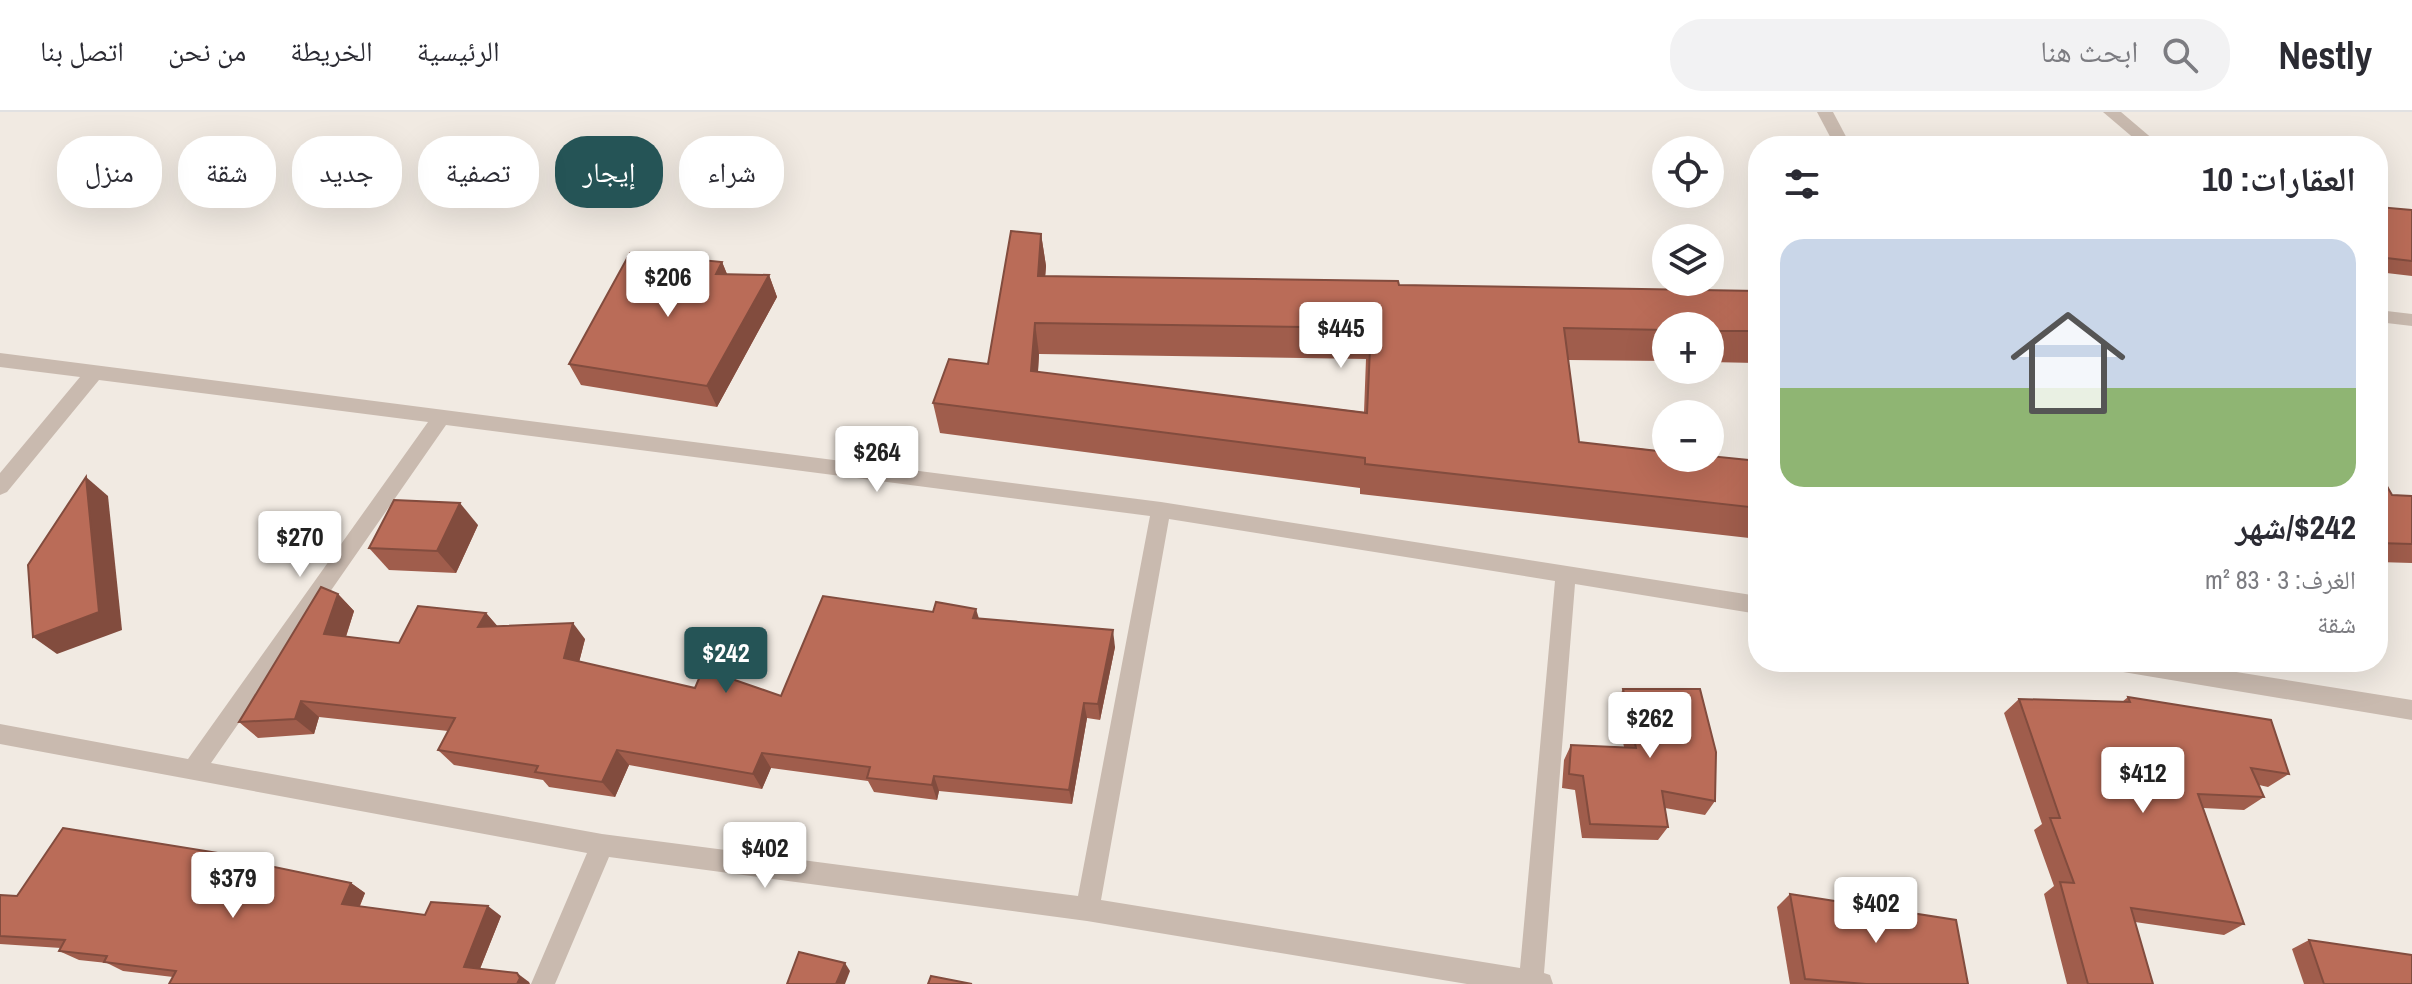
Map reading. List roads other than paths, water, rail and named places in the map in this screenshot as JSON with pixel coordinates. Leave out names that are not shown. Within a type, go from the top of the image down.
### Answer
[{"type":"street","points":[[1825,112],[1838,136]]},
{"type":"street","points":[[2111,112],[2141,136]]},
{"type":"street","points":[[2388,317],[2412,320]]},
{"type":"street","points":[[0,360],[1161,510],[1748,603]]},
{"type":"street","points":[[0,487],[94,373]]},
{"type":"street","points":[[194,769],[443,415]]},
{"type":"street","points":[[1087,909],[1161,510]]},
{"type":"street","points":[[0,734],[602,845],[1087,909],[1536,983],[1566,574]]},
{"type":"street","points":[[2178,672],[2412,710]]},
{"type":"street","points":[[543,984],[602,845]]}]
